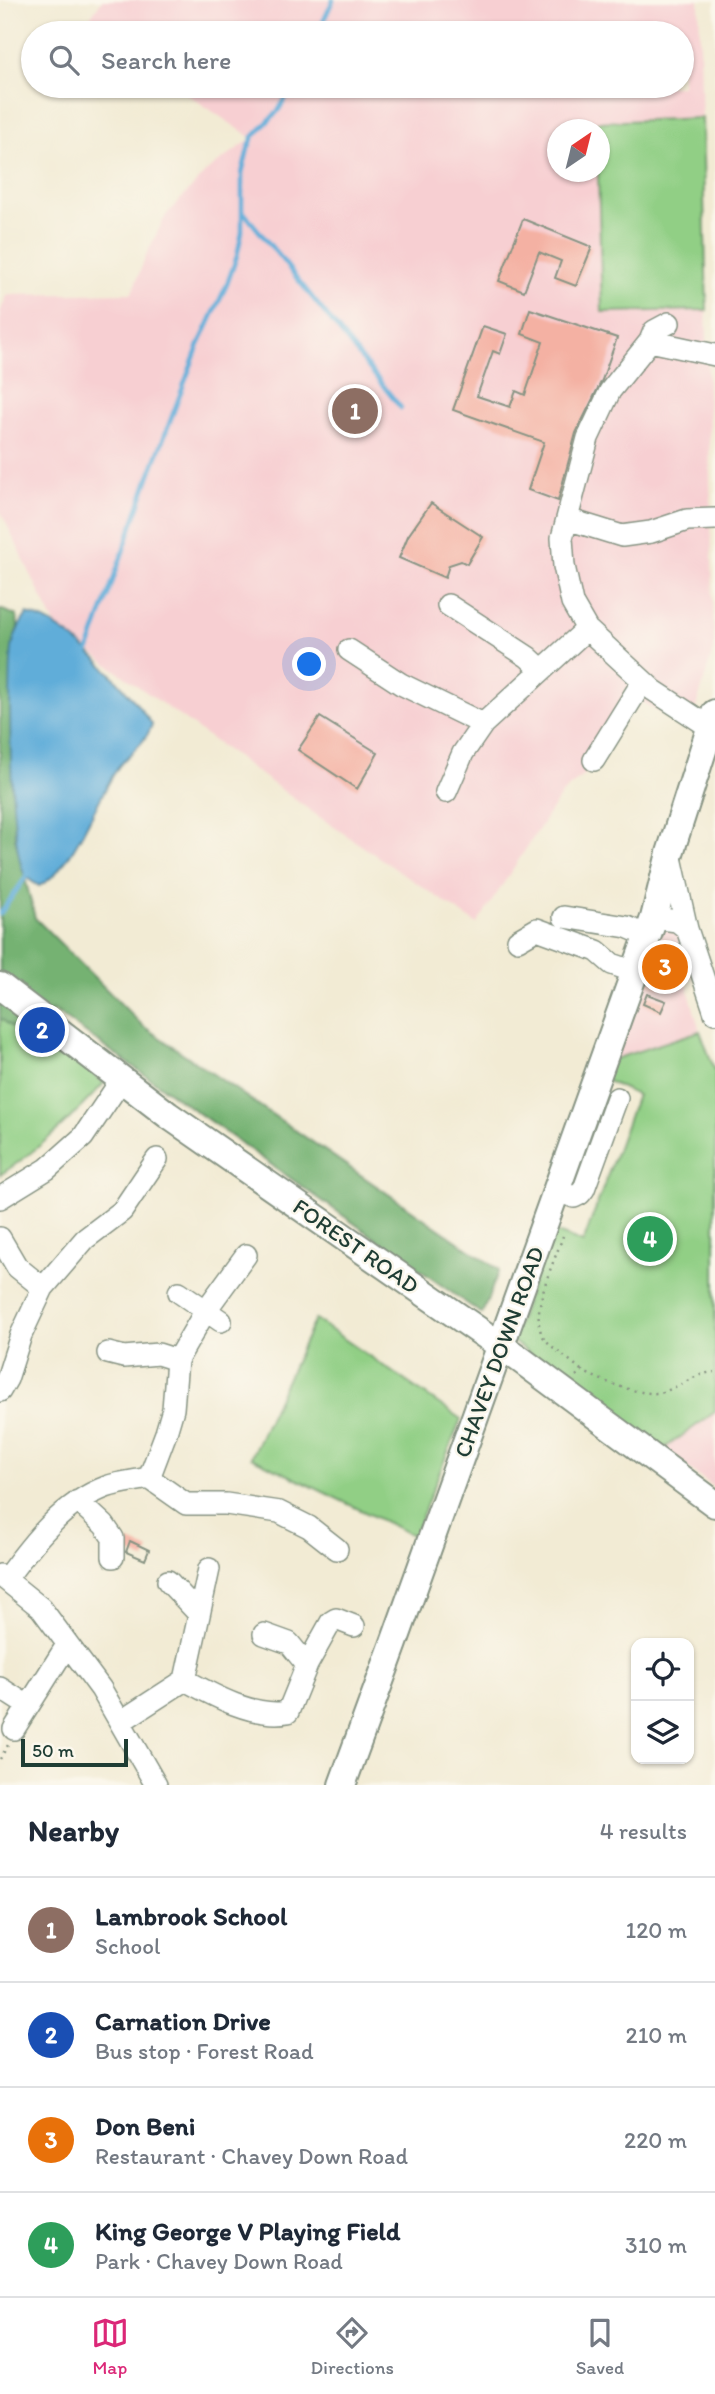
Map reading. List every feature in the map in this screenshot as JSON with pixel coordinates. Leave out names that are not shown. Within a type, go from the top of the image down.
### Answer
[{"type":"main road","name":"CHAVEY DOWN ROAD","points":[[342,1785],[651,927],[670,853],[713,720]]},
{"type":"main road","name":"FOREST ROAD","points":[[0,986],[168,1115],[501,1346],[715,1504]]},
{"type":"street","points":[[669,323],[654,331],[650,341],[610,391],[588,438],[562,538],[564,566],[572,603],[587,629],[653,690],[713,720]]},
{"type":"street","points":[[650,341],[715,355]]},
{"type":"street","points":[[567,519],[622,536],[651,532],[687,520],[715,519]]},
{"type":"street","points":[[448,605],[527,657],[542,670]]},
{"type":"street","points":[[446,792],[463,753],[483,724],[587,629]]},
{"type":"street","points":[[349,650],[401,684],[483,724]]},
{"type":"street","points":[[594,760],[643,681]]},
{"type":"street","points":[[670,853],[687,929],[715,1013]]},
{"type":"street","points":[[564,916],[627,928],[677,922],[687,929]]},
{"type":"street","points":[[518,940],[537,929],[597,951],[612,964],[635,972]]},
{"type":"street","points":[[0,1198],[47,1169],[83,1137],[122,1079]]},
{"type":"street","points":[[557,1191],[574,1197],[580,1195],[584,1189],[617,1098]]},
{"type":"street","points":[[0,1391],[7,1380],[21,1335],[43,1288],[85,1239],[122,1211],[157,1158]]},
{"type":"street","points":[[0,1238],[17,1267],[43,1288]]},
{"type":"street","points":[[149,1478],[173,1409],[177,1360],[213,1315],[246,1255]]},
{"type":"street","points":[[179,1292],[213,1315]]},
{"type":"street","points":[[108,1353],[124,1357],[158,1354],[177,1360]]},
{"type":"street","points":[[156,1785],[101,1689],[41,1608],[3,1577],[28,1548],[78,1501],[107,1487],[149,1478],[186,1504],[226,1504],[279,1512],[309,1527],[337,1549]]},
{"type":"street","points":[[78,1501],[104,1525],[113,1538],[113,1557]]},
{"type":"street","points":[[120,1722],[185,1680],[209,1569]]},
{"type":"street","points":[[168,1581],[200,1614]]},
{"type":"street","points":[[185,1680],[221,1700],[275,1714],[288,1712],[307,1665],[331,1622],[336,1619],[355,1626]]},
{"type":"street","points":[[264,1634],[289,1643],[307,1665]]},
{"type":"street","points":[[14,1729],[67,1645]]},
{"type":"street","points":[[0,1688],[28,1706]]},
{"type":"path","points":[[563,1235],[539,1305],[537,1318],[544,1338],[582,1371],[598,1380],[651,1393],[661,1392],[705,1373],[715,1372]]},
{"type":"path","points":[[560,1390],[582,1371]]},
{"type":"shaded area","points":[[102,0],[699,0],[714,647],[689,731],[636,698],[591,768],[561,795],[477,924],[315,814],[56,627],[0,510],[0,312],[7,295],[132,293],[146,255],[166,215],[208,170],[252,138],[193,98],[694,98],[694,21],[88,21]]},
{"type":"shaded area","points":[[658,928],[677,932],[695,975],[691,975],[686,981],[700,1031],[614,1059]]},
{"type":"shaded area","points":[[715,1412],[715,1488],[662,1450]]},
{"type":"green space","points":[[702,118],[707,310],[602,312],[598,182],[610,182],[610,122]]},
{"type":"green space","points":[[0,609],[17,616],[18,627],[12,648],[11,711],[15,838],[35,918],[143,1026],[499,1270],[482,1314],[53,1010],[31,1041],[0,1018]]},
{"type":"green space","points":[[0,1018],[31,1040],[39,1030],[104,1083],[55,1132],[0,1175]]},
{"type":"green space","points":[[700,1031],[715,1071],[715,1412],[662,1450],[512,1341],[550,1230],[583,1243],[637,1095],[605,1080],[614,1059]]},
{"type":"green space","points":[[315,1319],[461,1419],[414,1536],[251,1457]]},
{"type":"water","points":[[27,614],[44,620],[80,644],[113,676],[152,724],[142,742],[119,766],[110,780],[84,832],[63,865],[39,886],[26,877],[20,862],[11,766],[12,648],[17,630]]},
{"type":"building","points":[[523,219],[592,247],[576,286],[555,278],[561,261],[539,252],[524,291],[499,281]]},
{"type":"building","points":[[530,309],[617,338],[602,380],[576,433],[558,501],[528,490],[544,442],[453,410],[483,326],[507,334],[500,354],[493,351],[477,396],[510,407],[516,391],[525,395],[543,342],[522,334]]},
{"type":"building","points":[[431,503],[483,537],[467,564],[461,561],[449,565],[445,578],[399,558],[408,536]]},
{"type":"building","points":[[320,717],[378,753],[357,789],[298,750]]},
{"type":"building","points":[[660,948],[682,956],[684,963],[677,981],[664,976],[660,988],[647,984]]},
{"type":"building","points":[[647,994],[666,1001],[661,1012],[643,1004]]},
{"type":"building","points":[[130,1541],[149,1550],[145,1560],[126,1552]]},
{"type":"waterway","points":[[323,21],[333,0]]},
{"type":"waterway","points":[[87,655],[149,477],[198,347],[237,256],[242,232],[242,173],[248,149],[253,137],[278,111],[286,98]]},
{"type":"waterway","points":[[242,210],[401,408]]},
{"type":"waterway","points":[[0,914],[28,874]]},
{"type":"place","name":"Lambrook School","points":[[355,411]]},
{"type":"place","name":"Don Beni","points":[[665,967]]},
{"type":"place","name":"Carnation Drive","points":[[42,1030]]},
{"type":"place","name":"King George V Playing Field","points":[[650,1239]]}]
